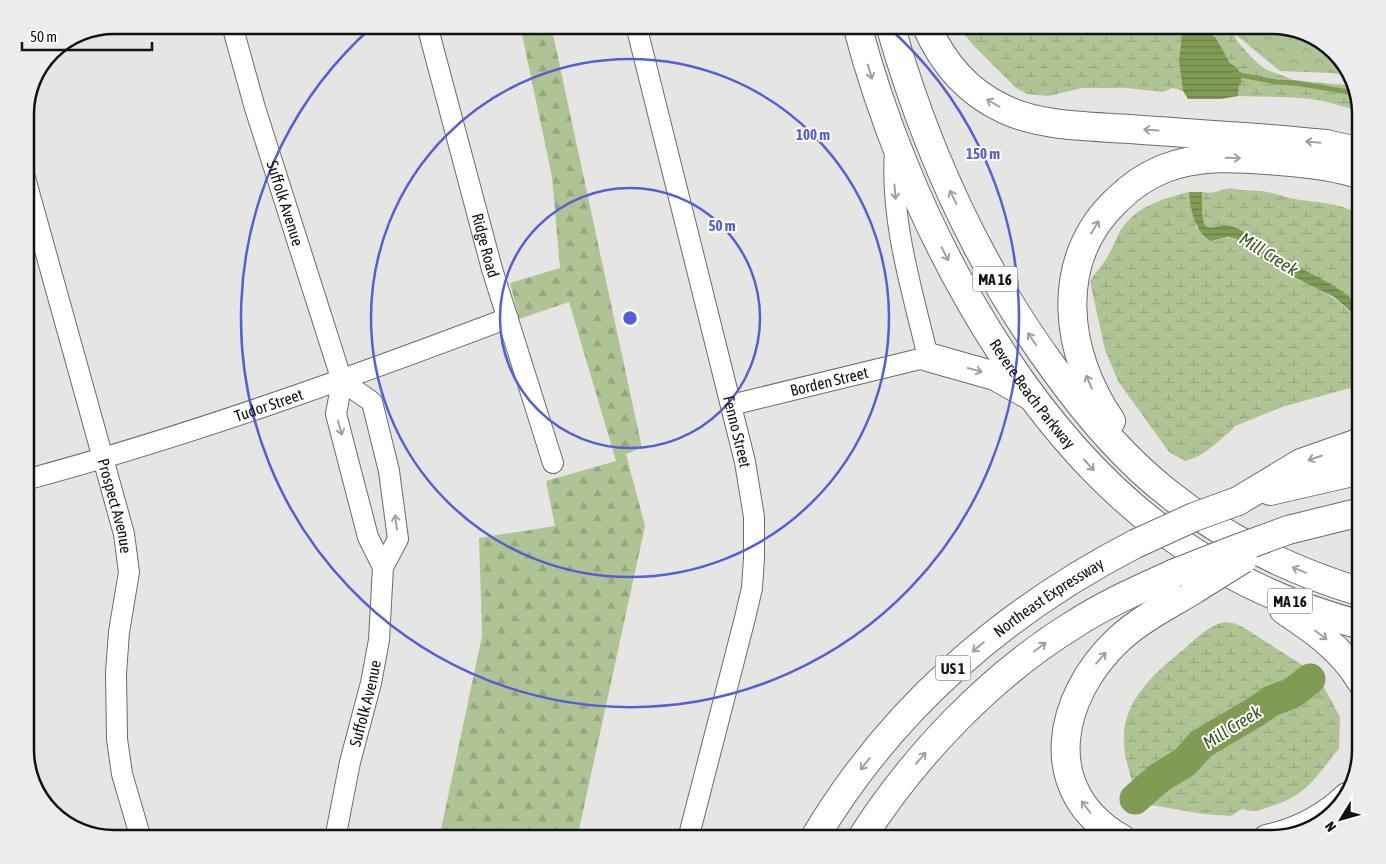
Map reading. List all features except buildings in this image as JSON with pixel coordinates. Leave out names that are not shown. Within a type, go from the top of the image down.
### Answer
[{"type":"highway","name":"Revere Beach Parkway","points":[[860,34],[875,88],[895,144],[925,213],[960,282],[1000,349],[1074,449],[1136,509],[1185,547],[1238,577],[1316,611],[1352,622]]},
{"type":"highway","name":"Revere Beach Parkway","points":[[893,34],[914,101],[936,159],[976,245],[1007,300],[1041,352],[1080,404],[1122,452],[1168,493],[1212,525],[1262,553],[1304,572],[1352,589]]},
{"type":"highway","points":[[931,34],[947,63],[967,85],[1003,109],[1029,118],[1077,125],[1326,144],[1352,150]]},
{"type":"highway","points":[[1168,493],[1138,458],[1106,413],[1090,383],[1077,346],[1072,311],[1073,282],[1079,261],[1097,222],[1120,196],[1144,179],[1162,169],[1184,162],[1206,158],[1249,158],[1321,165],[1352,173]]},
{"type":"highway","points":[[928,357],[995,376],[1019,388],[1036,400]]},
{"type":"highway","points":[[1238,501],[1301,463],[1352,445]]},
{"type":"highway","name":"Northeast Expressway","points":[[820,830],[840,798],[900,721],[944,676],[994,633],[1047,594],[1102,561],[1185,520],[1280,488],[1352,472]]},
{"type":"highway","name":"US 1","points":[[867,830],[885,804],[939,738],[984,693],[1033,653],[1072,625],[1112,603],[1185,581],[1228,552],[1288,530],[1352,514]]},
{"type":"highway","points":[[1238,577],[1329,642],[1352,668]]},
{"type":"highway","points":[[1107,830],[1083,805],[1075,790],[1069,772],[1065,736],[1071,710],[1086,677],[1115,643],[1185,581]]},
{"type":"street","name":"Suffolk Avenue","points":[[234,34],[255,108],[342,381],[336,414],[368,537],[383,567]]},
{"type":"street","name":"Ridge Road","points":[[428,34],[492,269],[553,463]]},
{"type":"street","name":"Fenno Street","points":[[638,34],[731,405],[753,504],[755,544],[753,574],[745,618],[690,830]]},
{"type":"street","points":[[895,144],[894,176],[896,205],[907,270],[928,357]]},
{"type":"street","name":"Prospect Avenue","points":[[34,241],[103,459],[124,534],[129,572],[119,632],[116,673],[117,739],[122,774],[138,830]]},
{"type":"street","name":"Tudor Street","points":[[34,478],[103,459],[342,381],[508,318]]},
{"type":"street","name":"Borden Street","points":[[731,405],[928,357]]},
{"type":"street","name":"Suffolk Avenue","points":[[337,830],[350,762],[371,682],[379,640],[383,567],[398,539],[389,471],[372,402],[342,381]]},
{"type":"green space","points":[[522,34],[553,34],[642,448],[626,454],[645,526],[579,830],[441,830],[482,636],[479,538],[555,526],[546,481],[616,461],[569,302],[519,319],[510,283],[560,268],[552,177]]},
{"type":"green space","points":[[964,34],[1182,34],[1179,61],[1183,91],[1173,88],[1163,92],[1127,88],[1082,88],[1048,96],[1027,94],[1016,88]]},
{"type":"green space","points":[[1211,34],[1234,34],[1237,41],[1265,69],[1294,80],[1347,85],[1352,109],[1311,99],[1238,96],[1238,68],[1230,63],[1216,38]]},
{"type":"green space","points":[[1235,34],[1283,34],[1293,36],[1321,50],[1342,74],[1330,73],[1280,71]]},
{"type":"green space","points":[[1230,188],[1265,192],[1330,204],[1352,211],[1352,300],[1321,279],[1272,253],[1239,229],[1226,225],[1206,226],[1203,215],[1202,192],[1211,193]]},
{"type":"green space","points":[[1189,192],[1196,227],[1211,241],[1231,238],[1239,241],[1268,264],[1318,289],[1341,303],[1352,314],[1352,388],[1282,407],[1233,427],[1205,452],[1185,461],[1169,452],[1118,381],[1105,350],[1090,281],[1108,256],[1126,222],[1150,205]]},
{"type":"green space","points":[[1225,622],[1243,627],[1302,665],[1316,677],[1325,689],[1340,717],[1339,749],[1316,777],[1300,792],[1288,800],[1261,810],[1250,811],[1242,809],[1231,816],[1203,814],[1145,804],[1138,796],[1134,787],[1124,747],[1124,730],[1128,714],[1135,699],[1156,673],[1203,633],[1213,626]]},
{"type":"water","points":[[1182,34],[1211,34],[1216,38],[1230,63],[1238,68],[1242,82],[1239,85],[1238,96],[1221,99],[1188,99],[1183,91],[1179,61]]},
{"type":"water","points":[[1189,192],[1202,192],[1203,215],[1206,226],[1226,225],[1239,229],[1272,253],[1332,285],[1352,299],[1352,314],[1334,297],[1266,263],[1248,246],[1236,239],[1228,237],[1211,241],[1205,237],[1194,220]]},
{"type":"waterway","points":[[1235,74],[1276,82],[1295,83],[1349,92]]},
{"type":"waterway","name":"Mill Creek","points":[[1135,799],[1159,778],[1185,762],[1201,744],[1271,701],[1290,694],[1310,679]]}]
